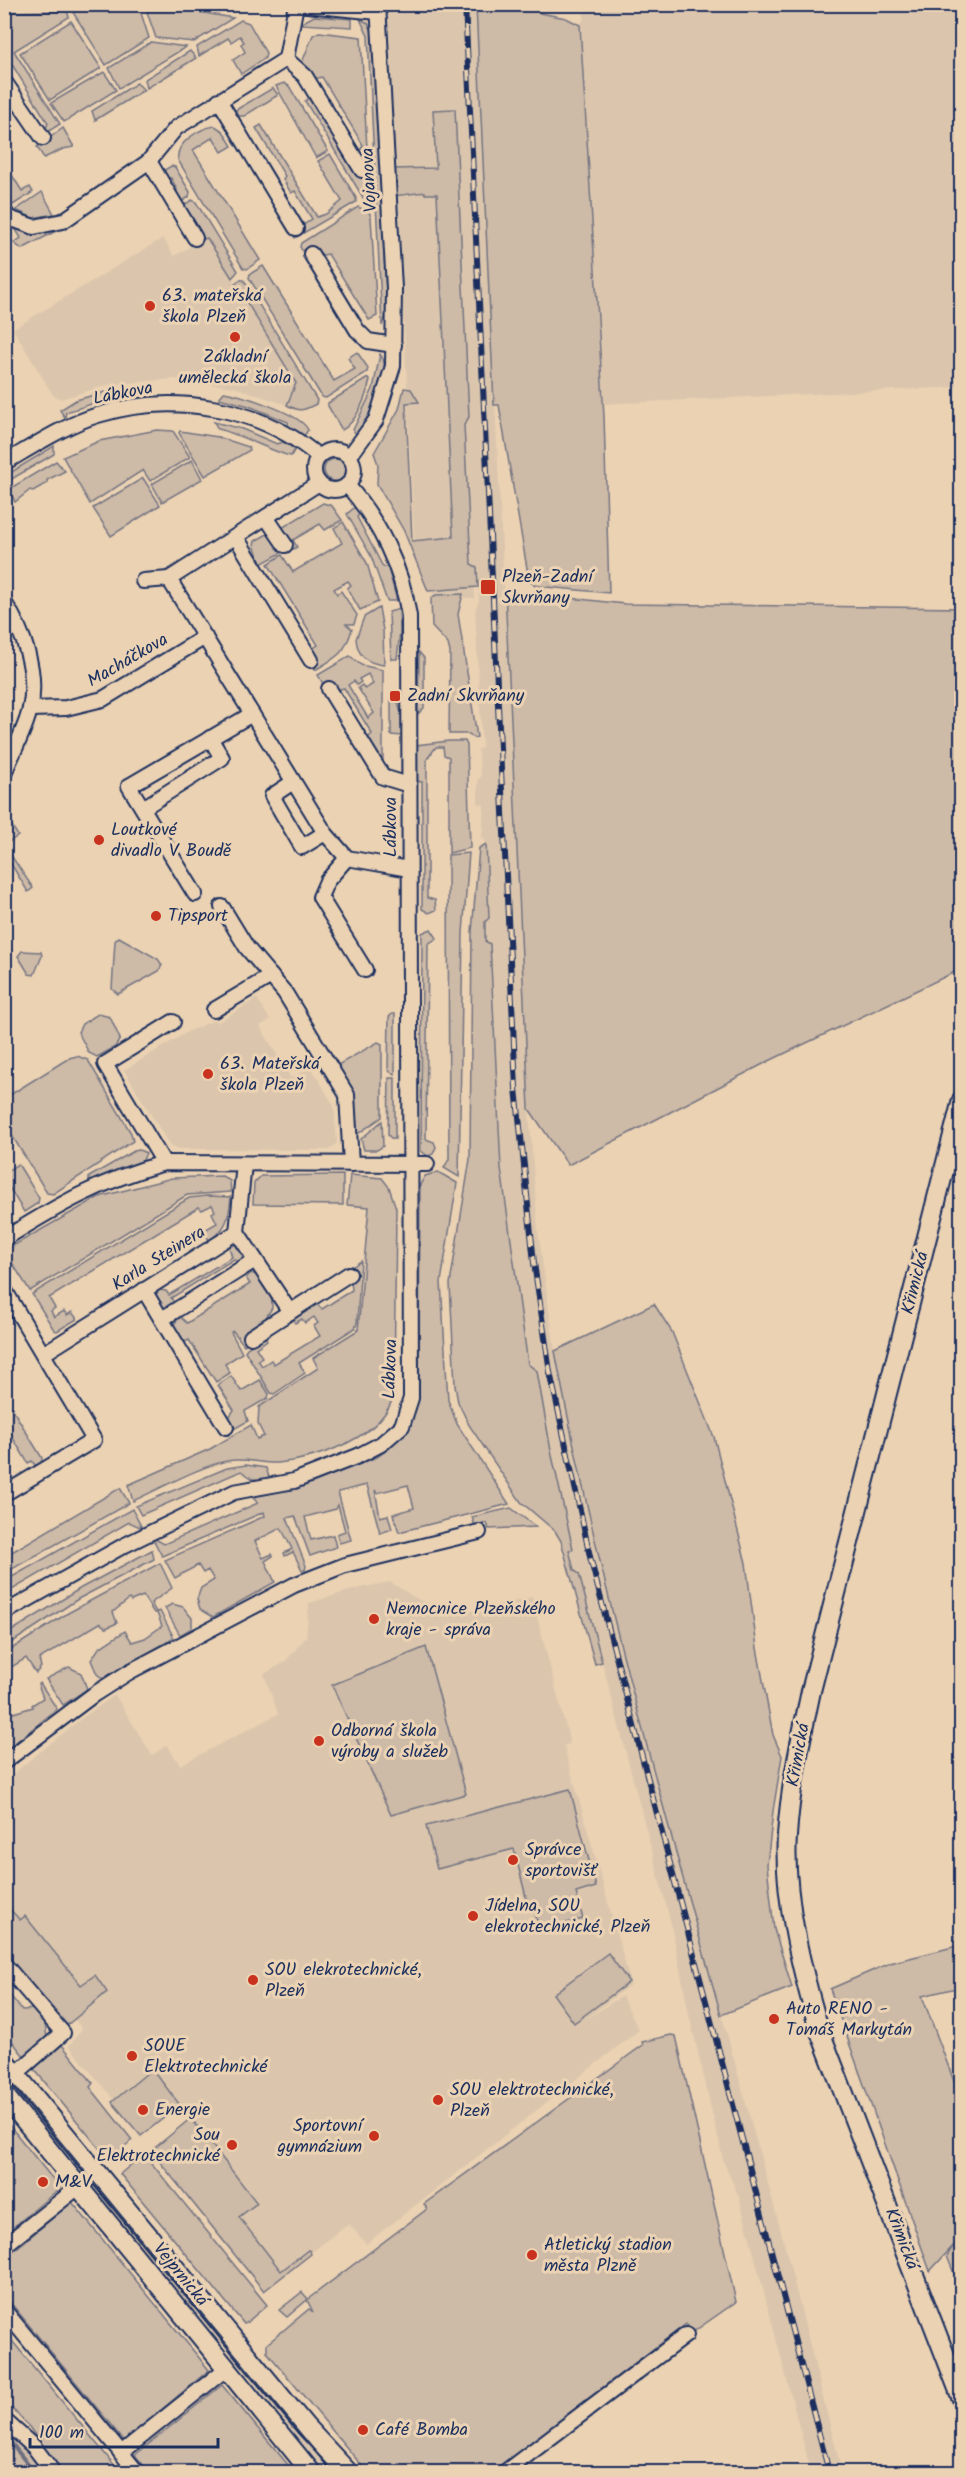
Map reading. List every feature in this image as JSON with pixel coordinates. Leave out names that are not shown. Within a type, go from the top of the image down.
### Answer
[{"type":"main road","name":"Křimická","points":[[962,1100],[811,1691],[793,1779],[787,1838],[792,1913],[805,1981],[819,2029],[962,2399]]},
{"type":"main road","name":"Vejprnická","points":[[4,2060],[10,2080],[96,2173],[312,2434],[348,2472]]},
{"type":"main road","name":"Vejprnická","points":[[4,2095],[312,2472]]},
{"type":"street","name":"Vojanova","points":[[349,457],[376,420],[393,366],[394,288],[378,8],[296,4],[286,59],[305,76],[362,170]]},
{"type":"street","points":[[6,217],[34,227],[55,225],[75,214],[148,161],[176,128],[286,59]]},
{"type":"street","points":[[4,81],[43,138]]},
{"type":"street","points":[[219,99],[296,228]]},
{"type":"street","points":[[148,161],[195,238]]},
{"type":"street","points":[[311,254],[357,330],[368,341],[394,345]]},
{"type":"street","name":"Lábkova","points":[[4,463],[67,427],[97,415],[151,404],[205,406],[232,412],[282,433],[319,457]]},
{"type":"street","points":[[334,450],[349,457],[354,471],[347,485],[333,490],[319,483],[314,470],[319,457],[334,450]]},
{"type":"street","points":[[143,581],[169,579],[319,483]]},
{"type":"street","name":"Lábkova","points":[[4,1613],[80,1568],[168,1522],[240,1490],[284,1484],[335,1466],[381,1444],[402,1426],[411,1398],[410,636],[407,602],[394,560],[360,499],[347,485]]},
{"type":"street","points":[[266,517],[285,545]]},
{"type":"street","points":[[236,537],[311,660]]},
{"type":"street","points":[[169,579],[325,833],[347,858],[327,881],[320,897],[365,970]]},
{"type":"street","points":[[4,602],[17,621],[30,663],[30,709],[4,774]]},
{"type":"street","name":"Macháčkova","points":[[30,709],[66,708],[103,699],[205,637]]},
{"type":"street","name":"Lábkova","points":[[329,689],[383,777],[409,785]]},
{"type":"street","points":[[195,894],[129,786],[252,714]]},
{"type":"street","points":[[143,808],[222,758],[210,738]]},
{"type":"street","points":[[293,782],[272,796],[302,847],[325,833]]},
{"type":"street","name":"Lábkova","points":[[347,858],[409,869]]},
{"type":"street","points":[[222,907],[247,948],[285,993],[347,1095],[351,1164]]},
{"type":"street","points":[[214,1010],[271,976]]},
{"type":"street","points":[[164,1163],[105,1064],[173,1022]]},
{"type":"street","points":[[4,1239],[68,1199],[123,1175],[164,1163],[427,1164]]},
{"type":"street","points":[[244,1164],[237,1232],[290,1312]]},
{"type":"street","name":"Karla Steinera","points":[[43,1354],[237,1232]]},
{"type":"street","points":[[162,1319],[255,1260]]},
{"type":"street","points":[[251,1337],[349,1274]]},
{"type":"street","points":[[4,1289],[94,1440],[4,1494]]},
{"type":"street","points":[[144,1290],[226,1426]]},
{"type":"street","points":[[4,1762],[93,1695],[129,1672],[294,1585],[345,1564],[480,1532]]},
{"type":"street","points":[[4,1964],[63,2033],[10,2080]]},
{"type":"street","points":[[4,2246],[96,2173]]},
{"type":"street","points":[[4,2310],[137,2472]]},
{"type":"street","points":[[506,2472],[686,2335]]},
{"type":"street","points":[[122,2454],[206,2385],[233,2339]]},
{"type":"street","points":[[4,2420],[34,2447],[53,2472]]},
{"type":"shaded area","points":[[394,4],[476,5],[529,1109],[538,1230],[555,1351],[574,1453],[608,1599],[784,2242],[842,2472],[811,2472],[739,2197],[724,2163],[690,2019],[671,1924],[579,1574],[574,1570],[569,1550],[573,1549],[551,1451],[537,1371],[528,1364],[501,1168],[490,944],[485,941],[485,922],[489,918],[485,840],[482,839],[484,805],[478,804],[478,779],[481,778],[478,749],[482,748],[475,611],[479,600],[477,568],[474,570],[475,598],[434,598],[414,538],[398,196],[388,44],[373,8]]},
{"type":"shaded area","points":[[476,5],[536,5],[540,13],[566,18],[580,25],[604,416],[609,593],[535,586],[529,580],[499,405],[494,405]]},
{"type":"shaded area","points":[[583,5],[961,5],[961,387],[604,404],[580,25],[584,18]]},
{"type":"shaded area","points":[[140,10],[149,38],[106,65],[74,14],[75,11]]},
{"type":"shaded area","points":[[150,10],[187,10],[233,18],[194,42],[156,38],[147,12]]},
{"type":"shaded area","points":[[67,11],[69,17],[14,51],[60,124],[44,134],[48,123],[5,53],[5,12]]},
{"type":"shaded area","points":[[314,16],[352,19],[352,27],[300,24]]},
{"type":"shaded area","points":[[360,19],[368,23],[373,33],[387,312],[382,326],[368,36]]},
{"type":"shaded area","points":[[241,20],[249,23],[266,53],[265,58],[241,74],[233,60],[245,52],[241,44],[244,42],[240,36],[231,42],[228,38],[199,56],[197,47]]},
{"type":"shaded area","points":[[71,21],[101,68],[50,100],[20,53]]},
{"type":"shaded area","points":[[319,32],[361,37],[370,205],[368,206],[305,101],[309,98],[358,177],[366,169],[358,154],[363,145],[322,77],[314,79],[301,65],[313,35]]},
{"type":"shaded area","points":[[151,42],[186,47],[119,88],[109,68]]},
{"type":"shaded area","points":[[190,51],[196,58],[147,88],[145,79]]},
{"type":"shaded area","points":[[104,72],[116,90],[64,122],[51,103]]},
{"type":"shaded area","points":[[137,83],[144,90],[95,120],[92,111]]},
{"type":"shaded area","points":[[284,83],[289,86],[328,151],[316,158],[276,86]]},
{"type":"shaded area","points":[[273,88],[278,95],[244,116],[239,116],[234,111]]},
{"type":"shaded area","points":[[455,109],[469,417],[464,425],[471,564],[477,567],[478,587],[428,591],[404,531],[377,484],[378,464],[374,453],[399,409],[404,388],[411,389],[419,402],[406,403],[412,541],[453,537],[437,194],[425,194],[425,192],[394,196],[393,169],[436,168],[433,110]]},
{"type":"shaded area","points":[[261,125],[317,217],[326,214],[342,201],[318,161],[330,154],[356,198],[356,202],[295,238],[292,233],[312,219],[295,191],[291,193],[283,179],[285,176],[256,128]]},
{"type":"shaded area","points":[[215,126],[223,131],[232,146],[222,152],[213,137],[193,150],[260,260],[247,269],[243,268],[178,160],[180,148],[184,142],[196,133]]},
{"type":"shaded area","points":[[63,128],[74,147],[63,149],[44,158],[37,147]]},
{"type":"shaded area","points":[[5,164],[22,191],[30,187],[33,192],[13,205],[5,194]]},
{"type":"shaded area","points":[[171,166],[175,167],[190,192],[189,197],[181,202],[171,178],[166,178],[163,171]]},
{"type":"shaded area","points":[[42,192],[54,214],[33,218],[16,210]]},
{"type":"shaded area","points":[[192,200],[196,202],[238,271],[232,278],[207,238],[204,239],[183,206]]},
{"type":"shaded area","points":[[358,207],[369,212],[371,217],[377,316],[369,320],[328,254],[323,255],[316,251],[306,257],[300,247],[301,243]]},
{"type":"shaded area","points":[[13,226],[34,232],[56,231],[22,249],[14,243],[21,238],[15,228],[7,232],[5,229]]},
{"type":"shaded area","name":"63. mateřská škola Plzeň","points":[[207,237],[296,383],[287,405],[234,387],[174,379],[108,385],[61,399],[53,395],[13,329],[163,238],[174,256]]},
{"type":"shaded area","points":[[263,266],[334,381],[355,369],[348,358],[357,352],[368,368],[367,372],[326,398],[322,397],[249,278],[250,274]]},
{"type":"shaded area","points":[[244,280],[317,400],[316,404],[301,410],[287,405],[296,383],[235,283]]},
{"type":"shaded area","points":[[380,354],[384,362],[382,383],[373,406],[356,434],[353,430],[373,389]]},
{"type":"shaded area","points":[[368,378],[370,380],[360,408],[352,421],[342,430],[328,403]]},
{"type":"shaded area","points":[[105,392],[111,398],[66,412],[65,418],[60,410],[76,400]]},
{"type":"shaded area","points":[[224,392],[257,401],[284,412],[308,430],[304,436],[288,428],[288,422],[249,406],[219,398]]},
{"type":"shaded area","points":[[214,422],[242,429],[277,444],[283,442],[295,449],[291,456],[287,455],[218,429]]},
{"type":"shaded area","points":[[157,430],[173,431],[190,457],[150,481],[143,470],[90,504],[63,457],[99,441]]},
{"type":"shaded area","points":[[180,431],[218,437],[249,447],[250,450],[205,476],[179,433]]},
{"type":"shaded area","points":[[54,446],[54,454],[5,483],[5,476]]},
{"type":"shaded area","points":[[331,459],[339,459],[346,466],[346,474],[339,481],[331,481],[324,474],[324,466]]},
{"type":"shaded area","points":[[192,460],[202,479],[162,502],[152,484]]},
{"type":"shaded area","points":[[56,461],[65,471],[47,480],[47,483],[33,491],[30,490],[15,502],[9,489]]},
{"type":"shaded area","points":[[143,478],[160,505],[111,536],[93,508]]},
{"type":"shaded area","points":[[323,503],[332,506],[342,520],[325,530],[320,524],[293,540],[297,547],[292,550],[280,529]]},
{"type":"shaded area","points":[[355,507],[360,513],[357,517],[383,567],[388,567],[397,601],[387,601],[371,556],[347,514]]},
{"type":"shaded area","points":[[343,522],[367,563],[378,602],[360,610],[347,588],[351,585],[348,581],[334,589],[337,594],[341,591],[357,615],[354,624],[346,624],[352,629],[343,650],[335,658],[315,670],[310,662],[312,649],[318,645],[268,564],[282,555],[293,572],[342,543],[334,528]]},
{"type":"shaded area","points":[[269,533],[281,553],[261,564],[254,545],[255,541]]},
{"type":"shaded area","points":[[505,591],[625,604],[961,608],[961,969],[769,1061],[568,1165],[529,1109]]},
{"type":"shaded area","points":[[463,594],[458,614],[477,737],[474,738],[469,734],[449,734],[450,652],[448,644],[432,627],[431,598],[436,595]]},
{"type":"shaded area","points":[[379,608],[383,630],[384,665],[364,658],[356,639],[364,617]]},
{"type":"shaded area","points":[[399,609],[400,631],[397,659],[391,659],[389,612]]},
{"type":"shaded area","points":[[419,652],[424,658],[424,708],[418,714]]},
{"type":"shaded area","points":[[350,656],[361,665],[383,670],[383,768],[366,740],[372,734],[344,688],[326,689],[318,675]],"holes":[[[368,674],[373,684],[365,689],[362,685],[358,688],[374,713],[368,718],[348,685],[354,681],[357,685],[361,682],[359,679]]]},
{"type":"shaded area","points":[[391,697],[397,698],[402,717],[403,736],[391,735]]},
{"type":"shaded area","points":[[465,741],[467,745],[470,848],[449,853],[449,757],[444,755],[443,747],[436,747],[427,759],[427,898],[435,900],[436,910],[429,913],[422,909],[422,782],[416,781],[416,745]]},
{"type":"shaded area","points":[[5,814],[18,836],[6,844],[6,848],[33,888],[28,892],[5,854]]},
{"type":"shaded area","points":[[486,844],[489,918],[485,922],[485,941],[490,944],[501,1168],[528,1364],[537,1371],[551,1451],[573,1549],[569,1550],[574,1570],[579,1574],[602,1662],[595,1664],[561,1541],[555,1531],[521,1502],[469,1425],[458,1402],[455,1386],[450,1284],[470,1159],[472,932],[479,848]]},
{"type":"shaded area","points":[[469,853],[463,933],[459,1177],[444,1168],[449,1159],[448,855]]},
{"type":"shaded area","points":[[431,929],[437,938],[428,944],[426,1139],[434,1142],[436,1147],[433,1154],[428,1156],[421,1151],[422,933]]},
{"type":"shaded area","points":[[119,937],[158,959],[162,965],[159,971],[118,994],[112,989],[115,941]]},
{"type":"shaded area","points":[[22,951],[41,952],[42,956],[34,975],[29,974],[18,956]]},
{"type":"shaded area","name":"63. Mateřská škola Plzeň","points":[[257,998],[270,1020],[260,1026],[291,1078],[311,1067],[334,1106],[337,1143],[329,1150],[177,1149],[170,1146],[124,1070],[189,1031],[215,1020],[217,1023]]},
{"type":"shaded area","points":[[98,1014],[110,1017],[120,1039],[115,1047],[97,1057],[89,1053],[78,1032],[82,1024]]},
{"type":"shaded area","points":[[395,1014],[395,1074],[388,1068],[389,1017]]},
{"type":"shaded area","points":[[378,1042],[382,1044],[382,1117],[356,1135],[354,1101],[336,1066]]},
{"type":"shaded area","points":[[77,1056],[88,1060],[131,1133],[133,1141],[53,1194],[47,1193],[5,1124],[5,1098],[69,1058]]},
{"type":"shaded area","points":[[389,1078],[395,1078],[395,1139],[388,1135]]},
{"type":"shaded area","points":[[382,1121],[383,1146],[377,1150],[364,1150],[361,1139]]},
{"type":"shaded area","points":[[139,1150],[146,1153],[143,1160],[136,1165],[89,1181],[89,1177]]},
{"type":"shaded area","points":[[18,1164],[39,1198],[38,1203],[24,1212],[5,1181],[5,1172]]},
{"type":"shaded area","points":[[438,1172],[457,1183],[441,1282],[448,1400],[457,1424],[509,1504],[399,1532],[393,1514],[414,1508],[408,1485],[377,1493],[375,1490],[380,1517],[388,1515],[392,1529],[380,1533],[367,1485],[338,1492],[351,1540],[339,1543],[337,1534],[345,1531],[338,1505],[336,1509],[305,1517],[311,1540],[333,1535],[336,1547],[310,1556],[295,1516],[287,1518],[306,1566],[305,1570],[302,1570],[293,1552],[285,1556],[284,1553],[292,1549],[281,1528],[255,1541],[263,1558],[272,1554],[273,1556],[265,1561],[275,1582],[213,1617],[200,1609],[197,1599],[201,1588],[214,1580],[208,1570],[203,1573],[198,1565],[175,1578],[165,1560],[265,1516],[264,1512],[162,1556],[152,1537],[164,1544],[258,1503],[249,1494],[293,1490],[377,1457],[390,1448],[410,1422],[416,1407],[419,1376],[420,1185],[425,1176]]},
{"type":"shaded area","points":[[343,1175],[343,1205],[253,1204],[254,1183],[261,1176]]},
{"type":"shaded area","points":[[350,1175],[382,1178],[389,1187],[396,1208],[394,1393],[388,1408],[378,1422],[364,1433],[329,1451],[278,1463],[227,1461],[192,1473],[133,1501],[128,1485],[210,1449],[251,1425],[257,1439],[264,1436],[258,1424],[259,1407],[318,1368],[313,1358],[358,1330],[369,1207],[347,1205]]},
{"type":"shaded area","points":[[222,1176],[230,1181],[231,1192],[187,1195],[30,1291],[9,1258],[9,1248],[99,1197],[172,1178]]},
{"type":"shaded area","points":[[231,1197],[226,1222],[220,1232],[209,1240],[203,1231],[217,1223],[212,1213],[215,1211],[212,1205],[202,1210],[199,1207],[49,1298],[55,1308],[51,1311],[54,1317],[64,1311],[67,1315],[72,1312],[77,1319],[57,1331],[54,1330],[32,1294],[189,1198]]},
{"type":"shaded area","points":[[238,1245],[246,1254],[245,1261],[238,1265],[234,1259],[171,1298],[175,1304],[167,1310],[162,1309],[155,1297],[159,1290],[166,1291],[169,1295],[232,1257],[229,1247]]},
{"type":"shaded area","points":[[361,1261],[355,1328],[299,1363],[305,1373],[274,1394],[271,1393],[245,1351],[247,1348],[265,1337],[267,1340],[256,1348],[262,1357],[258,1360],[262,1366],[271,1360],[274,1364],[320,1336],[314,1326],[318,1323],[314,1317],[305,1323],[302,1319],[295,1323],[293,1320],[310,1309],[309,1306],[315,1302],[322,1309],[352,1290],[351,1281],[357,1276],[352,1267]]},
{"type":"shaded area","points":[[251,1273],[259,1278],[266,1287],[271,1297],[272,1308],[265,1319],[246,1330],[251,1341],[244,1345],[233,1331],[231,1332],[242,1353],[225,1364],[230,1373],[216,1382],[189,1340],[185,1342],[181,1337],[178,1338],[173,1325],[180,1317],[187,1323],[250,1284],[246,1278]]},
{"type":"shaded area","points":[[654,1304],[672,1332],[714,1437],[746,1563],[757,1648],[773,1735],[782,1756],[767,1865],[774,1929],[792,1987],[721,2015],[610,1602],[555,1351]]},
{"type":"shaded area","points":[[231,1376],[241,1391],[260,1380],[269,1394],[268,1398],[245,1411],[248,1421],[225,1434],[221,1432],[231,1426],[229,1417],[234,1410],[218,1385]]},
{"type":"shaded area","points":[[5,1397],[42,1458],[41,1466],[37,1468],[32,1461],[28,1463],[5,1425]]},
{"type":"shaded area","points":[[246,1465],[266,1468],[270,1480],[253,1479],[241,1471],[141,1515],[136,1506],[227,1468]]},
{"type":"shaded area","points":[[120,1488],[129,1503],[5,1573],[5,1556]]},
{"type":"shaded area","points":[[511,1508],[536,1527],[489,1529],[487,1523],[475,1526],[472,1517]]},
{"type":"shaded area","points":[[132,1509],[142,1528],[129,1522],[5,1594],[5,1581]]},
{"type":"shaded area","points":[[152,1550],[154,1559],[78,1599],[5,1647],[5,1635],[81,1588]]},
{"type":"shaded area","points":[[160,1563],[172,1588],[151,1603],[156,1612],[160,1611],[174,1638],[103,1679],[97,1674],[91,1660],[99,1648],[125,1631],[132,1642],[145,1638],[162,1626],[157,1613],[154,1613],[143,1596],[131,1601],[129,1599],[113,1612],[117,1623],[106,1628],[100,1623],[39,1659],[41,1667],[36,1673],[26,1658],[5,1671],[5,1653],[68,1613]]},
{"type":"shaded area","points":[[390,1582],[419,1600],[464,1613],[532,1597],[570,1743],[564,1746],[631,1984],[586,2019],[622,1996],[639,2030],[366,2244],[349,2224],[281,2275],[226,2206],[194,2121],[152,2070],[114,2100],[69,2046],[82,2029],[5,1930],[5,1780],[82,1718],[115,1695],[152,1755],[167,1745],[180,1765],[278,1714],[264,1674],[285,1662],[306,1637],[309,1603],[355,1589]]},
{"type":"shaded area","points":[[172,1604],[183,1607],[192,1618],[192,1628],[180,1635],[165,1608]]},
{"type":"shaded area","points":[[426,1647],[466,1794],[391,1815],[332,1685]]},
{"type":"shaded area","points":[[69,1667],[81,1673],[87,1689],[63,1705],[46,1679]]},
{"type":"shaded area","points":[[40,1683],[57,1709],[5,1751],[5,1707],[8,1705],[13,1713],[33,1707],[32,1705],[43,1698],[38,1684]]},
{"type":"shaded area","points":[[570,1789],[596,1887],[576,1893],[583,1919],[539,1930],[533,1904],[528,1905],[514,1849],[437,1869],[426,1826]]},
{"type":"shaded area","points":[[4,1903],[20,1920],[25,1916],[81,1985],[95,1975],[107,1992],[66,2026],[5,1954]]},
{"type":"shaded area","points":[[961,1945],[961,1987],[922,1996],[961,2100],[961,2291],[947,2256],[954,2245],[930,2271],[830,1989],[890,1963]]},
{"type":"shaded area","points":[[608,1953],[629,1982],[574,2023],[553,1994]]},
{"type":"shaded area","points":[[4,1988],[22,2010],[34,2009],[45,2024],[47,2038],[26,2055],[23,2055],[5,2032]]},
{"type":"shaded area","name":"Atletický stadion města Plzně","points":[[671,2035],[676,2036],[736,2302],[693,2332],[686,2324],[492,2472],[367,2472],[267,2352],[267,2344],[309,2309],[313,2312],[307,2300],[287,2317],[279,2310],[302,2292],[308,2299],[427,2209],[424,2204],[643,2045],[642,2042]]},
{"type":"shaded area","points":[[62,2045],[93,2083],[90,2087],[132,2140],[109,2160],[34,2069]]},
{"type":"shaded area","points":[[152,2069],[180,2105],[141,2136],[112,2102]]},
{"type":"shaded area","points":[[17,2082],[87,2167],[76,2176],[6,2090]]},
{"type":"shaded area","points":[[191,2118],[257,2203],[239,2217],[281,2271],[308,2250],[310,2251],[311,2254],[264,2291],[151,2151]]},
{"type":"shaded area","points":[[5,2120],[60,2188],[4,2234]]},
{"type":"shaded area","points":[[144,2154],[267,2305],[246,2323],[244,2324],[120,2174]]},
{"type":"shaded area","points":[[98,2182],[225,2336],[215,2345],[88,2190]]},
{"type":"shaded area","points":[[72,2202],[209,2370],[124,2441],[5,2296],[5,2258]]},
{"type":"shaded area","points":[[4,2331],[120,2472],[60,2472],[30,2428],[5,2401]]},
{"type":"shaded area","points":[[235,2348],[339,2472],[318,2472],[224,2356]]},
{"type":"shaded area","points":[[222,2385],[294,2472],[149,2472],[135,2455]]},
{"type":"shaded area","points":[[4,2428],[27,2448],[44,2472],[5,2472]]},
{"type":"waterway","points":[[4,2434],[34,2472]]},
{"type":"tram line","points":[[4,2073],[332,2472]]},
{"type":"railway","points":[[465,4],[516,1088],[534,1263],[550,1372],[591,1561],[829,2472]]},
{"type":"place","name":"63. mateřská škola Plzeň","points":[[150,306]]},
{"type":"place","name":"Základní umělecká škola","points":[[235,337]]},
{"type":"place","name":"Plzeň-Zadní Skvrňany","points":[[488,587]]},
{"type":"place","name":"Zadní Skvrňany","points":[[395,696]]},
{"type":"place","name":"Loutkové divadlo V Boudě","points":[[99,840]]},
{"type":"place","name":"Tipsport","points":[[156,916]]},
{"type":"place","name":"63. Mateřská škola Plzeň","points":[[208,1074]]},
{"type":"place","name":"Nemocnice Plzeňského kraje - správa","points":[[374,1619]]},
{"type":"place","name":"Odborná škola výroby a služeb","points":[[319,1741]]},
{"type":"place","name":"Správce sportovišť","points":[[513,1860]]},
{"type":"place","name":"Jídelna, SOU elekrotechnické, Plzeň","points":[[473,1916]]},
{"type":"place","name":"SOU elekrotechnické, Plzeň","points":[[253,1980]]},
{"type":"place","name":"Auto RENO - Tomáš Markytán","points":[[774,2019]]},
{"type":"place","name":"SOUE Elektrotechnické","points":[[132,2056]]},
{"type":"place","name":"SOU elektrotechnické, Plzeň","points":[[438,2100]]},
{"type":"place","name":"Energie","points":[[143,2110]]},
{"type":"place","name":"Sportovní gymnázium","points":[[374,2136]]},
{"type":"place","name":"Sou Elektrotechnické","points":[[232,2145]]},
{"type":"place","name":"M&V","points":[[43,2182]]},
{"type":"place","name":"Atletický stadion města Plzně","points":[[532,2255]]},
{"type":"place","name":"Café Bomba","points":[[363,2430]]}]
